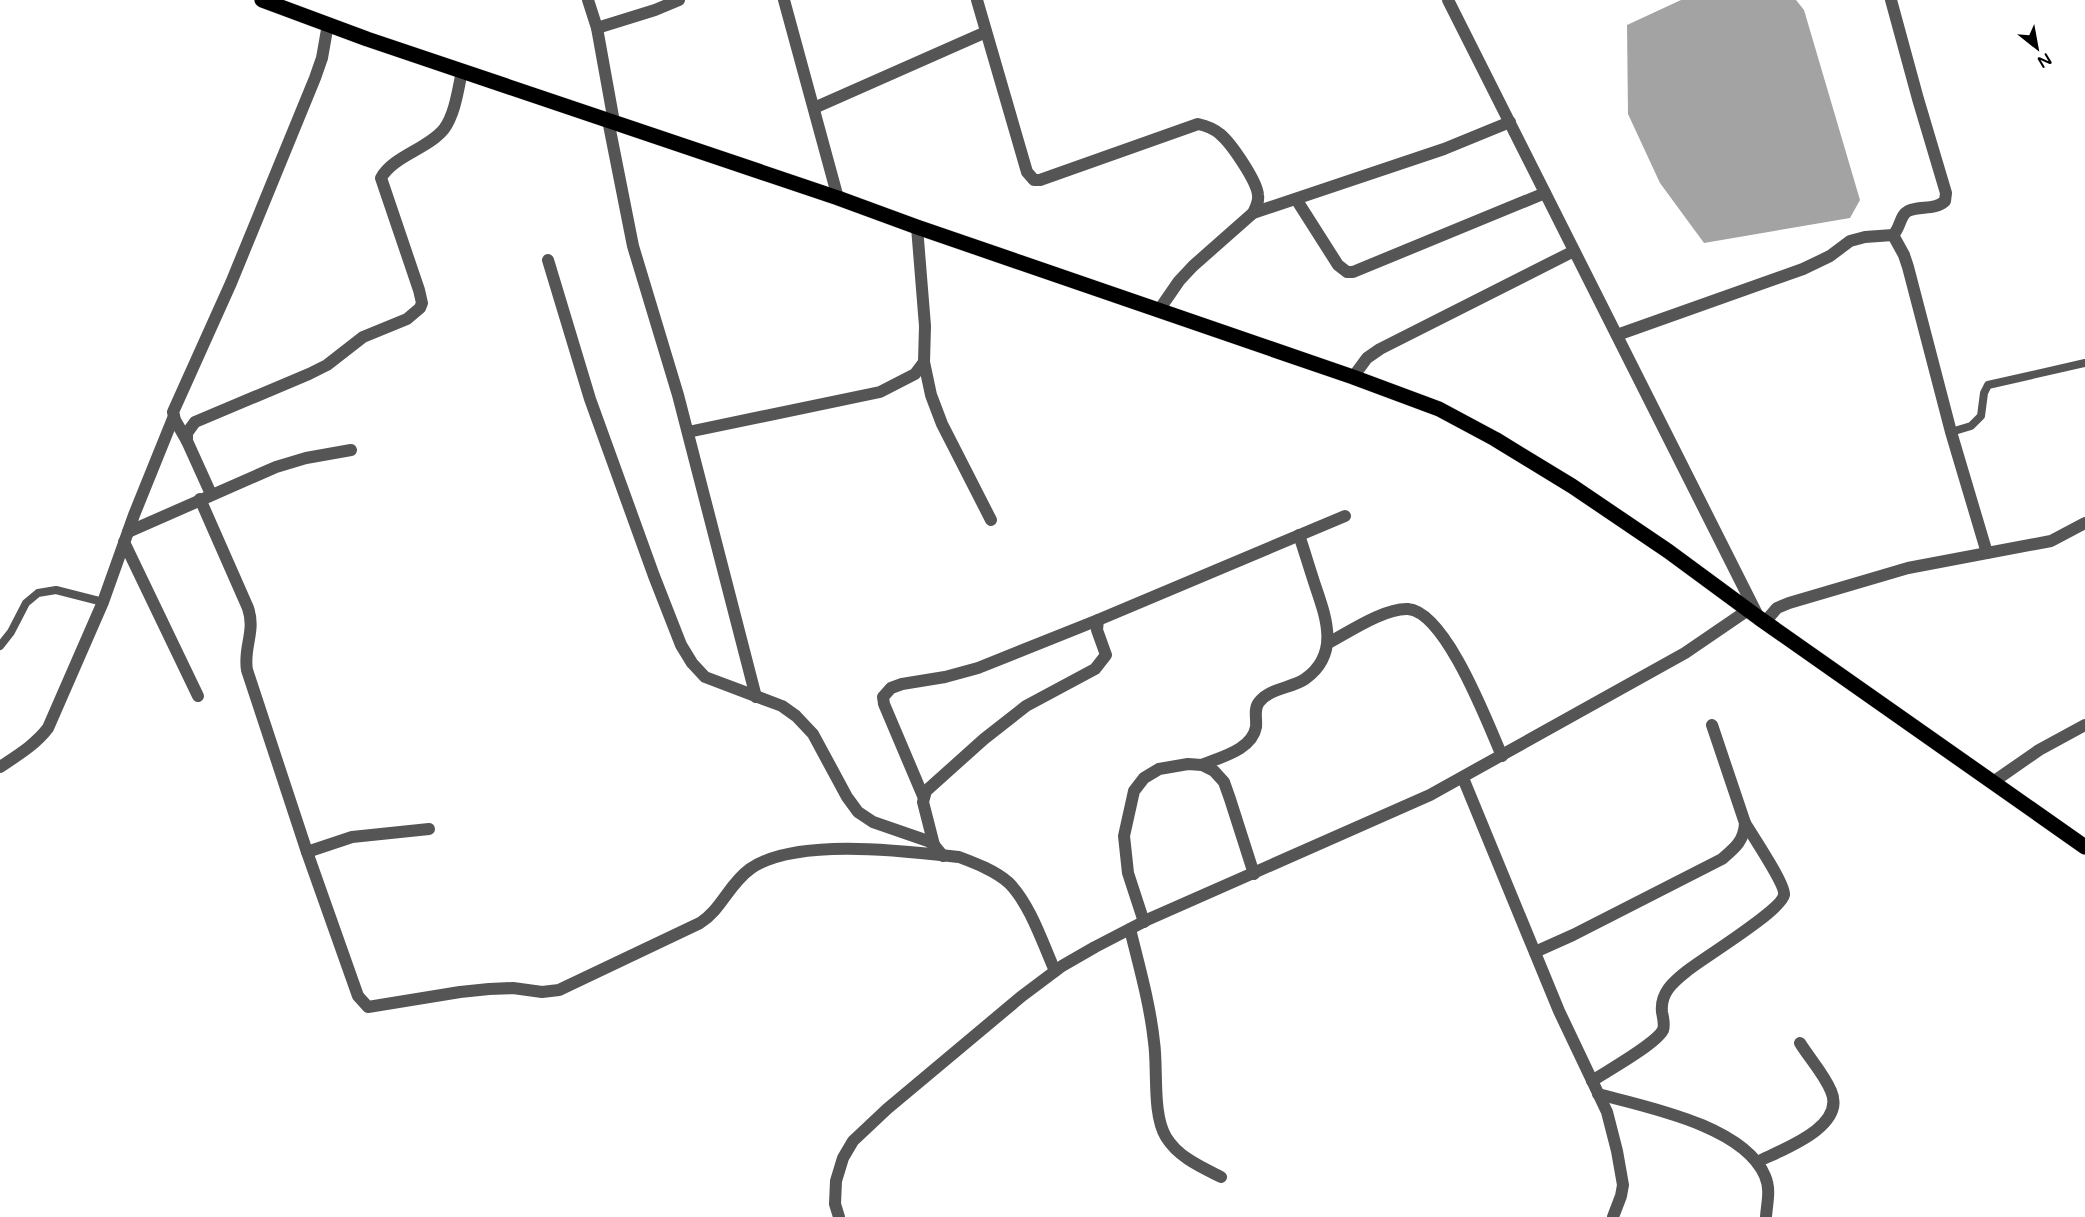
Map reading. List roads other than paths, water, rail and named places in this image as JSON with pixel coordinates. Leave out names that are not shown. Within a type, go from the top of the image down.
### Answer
[{"type":"main road","points":[[262,0],[1353,377],[1438,409],[1495,439],[1582,492],[2085,846]]},
{"type":"street","points":[[588,0],[597,28],[633,246],[688,432],[756,697]]},
{"type":"street","points":[[597,28],[679,0]]},
{"type":"street","points":[[784,0],[838,198]]},
{"type":"street","points":[[977,0],[1026,172],[1034,180],[1051,177],[1198,124],[1208,126],[1221,135],[1251,176],[1258,192],[1258,202],[1252,213],[1193,266],[1179,281],[1159,310]]},
{"type":"street","points":[[1448,0],[1757,617]]},
{"type":"street","points":[[1617,335],[1803,269],[1830,256],[1850,241],[1865,237],[1893,235],[1907,211],[1936,207],[1945,201],[1946,193],[1917,99],[1891,0]]},
{"type":"street","points":[[0,767],[28,749],[41,738],[48,728],[103,602],[174,416],[178,399],[231,283],[315,78],[322,58],[328,24]]},
{"type":"street","points":[[814,108],[986,32]]},
{"type":"street","points":[[187,441],[187,433],[195,422],[327,365],[363,337],[407,319],[420,308],[422,303],[419,291],[381,178],[387,170],[435,139],[443,130],[452,112],[462,71]]},
{"type":"street","points":[[1252,213],[1444,149],[1510,122]]},
{"type":"street","points":[[1296,199],[1338,266],[1347,272],[1353,272],[1545,193]]},
{"type":"street","points":[[916,227],[925,326],[924,363],[932,395],[942,424],[991,520]]},
{"type":"street","points":[[1893,235],[1908,267],[1951,432],[1987,553]]},
{"type":"street","points":[[1353,377],[1367,358],[1380,349],[1574,251]]},
{"type":"street","points":[[548,260],[591,399],[654,576],[681,645],[692,663],[705,677],[782,706],[796,716],[813,734],[847,797],[858,812],[873,822],[934,845]]},
{"type":"street","points":[[688,432],[880,392],[915,374],[924,363]]},
{"type":"street","points":[[174,416],[187,441],[251,616],[252,626],[245,661],[247,670],[307,852],[358,996],[368,1007],[470,991],[513,988],[542,992],[559,990],[700,923],[713,913],[733,884],[750,869],[769,860],[798,852],[873,849],[970,861],[1009,883],[1031,918],[1055,971]]},
{"type":"street","points":[[126,537],[206,497],[276,467],[306,458],[351,450]]},
{"type":"street","points":[[943,856],[934,845],[923,796],[884,704],[883,698],[886,692],[902,684],[945,677],[978,668],[1345,516]]},
{"type":"street","points":[[839,1217],[835,1204],[836,1181],[843,1158],[853,1141],[905,1094],[1022,996],[1055,971],[1095,947],[1144,922],[1421,800],[1685,653],[1777,608],[1908,568],[2051,540],[2085,523]]},
{"type":"street","points":[[1202,765],[1242,748],[1253,736],[1256,728],[1256,708],[1260,701],[1267,695],[1304,680],[1325,655],[1328,643],[1328,621],[1299,535]]},
{"type":"street","points":[[126,537],[198,696]]},
{"type":"street","points":[[1328,643],[1390,612],[1408,609],[1424,616],[1443,636],[1454,653],[1502,756]]},
{"type":"street","points":[[923,796],[934,782],[1026,706],[1095,669],[1103,661],[1106,655],[1096,626],[1098,620]]},
{"type":"street","points":[[1592,1081],[1662,1032],[1664,1026],[1661,1003],[1667,989],[1687,971],[1769,913],[1784,896],[1782,883],[1745,823],[1712,725]]},
{"type":"street","points":[[1993,782],[2039,750],[2085,725]]},
{"type":"street","points":[[1144,922],[1128,873],[1124,836],[1134,790],[1144,778],[1159,769],[1188,764],[1202,765],[1214,771],[1224,782],[1254,874]]},
{"type":"street","points":[[1462,778],[1559,1011],[1609,1122],[1623,1185],[1613,1217]]},
{"type":"street","points":[[1535,952],[1722,859],[1736,848],[1744,836],[1745,823]]},
{"type":"street","points":[[307,852],[352,837],[429,829]]},
{"type":"street","points":[[1130,929],[1154,1040],[1159,1119],[1165,1136],[1174,1148],[1191,1161],[1221,1177]]},
{"type":"street","points":[[1757,1162],[1815,1132],[1826,1123],[1832,1112],[1832,1092],[1800,1043]]},
{"type":"street","points":[[1598,1094],[1667,1112],[1702,1125],[1744,1147],[1765,1176],[1769,1193],[1766,1217]]},
{"type":"lane","points":[[1951,432],[1971,426],[1981,416],[1984,393],[1988,385],[2085,363]]},
{"type":"lane","points":[[0,646],[11,632],[26,603],[38,592],[56,590],[103,602]]}]
